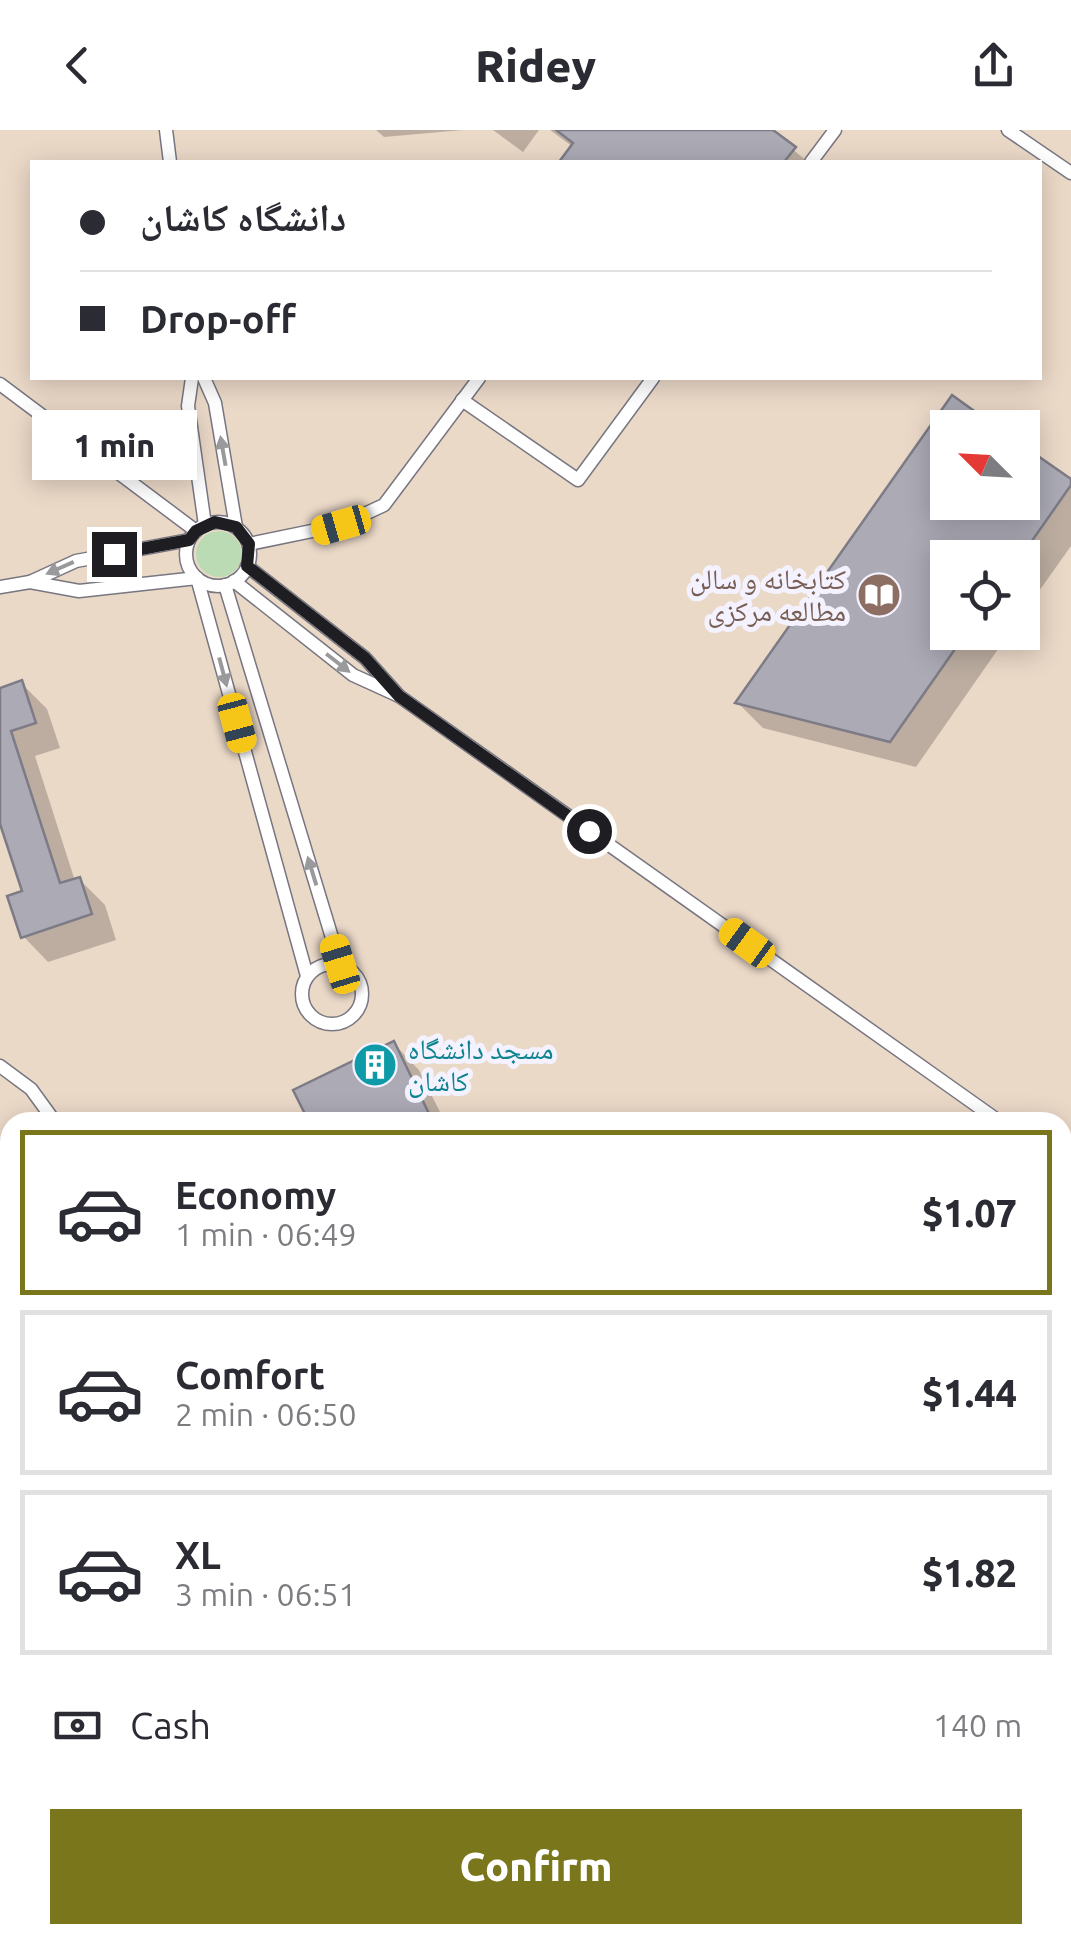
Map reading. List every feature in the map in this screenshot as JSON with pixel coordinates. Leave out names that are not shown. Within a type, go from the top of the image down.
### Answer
[{"type":"lane","points":[[166,130],[170,160]]},
{"type":"lane","points":[[812,160],[835,130]]},
{"type":"lane","points":[[1008,130],[1071,173]]},
{"type":"lane","points":[[192,380],[188,406],[197,532],[187,561],[197,578],[308,976]]},
{"type":"lane","points":[[30,582],[79,591],[197,578],[215,586],[229,583],[247,566],[249,544],[236,527],[214,403],[205,380]]},
{"type":"lane","points":[[249,544],[341,525],[384,505],[477,380]]},
{"type":"lane","points":[[462,400],[578,480],[652,380]]},
{"type":"lane","points":[[0,384],[197,532]]},
{"type":"lane","points":[[0,586],[30,582],[76,561],[197,532],[215,522],[236,527]]},
{"type":"lane","points":[[247,566],[365,658],[399,696]]},
{"type":"lane","points":[[229,583],[353,675],[399,696],[986,1112]]},
{"type":"lane","points":[[229,583],[340,964],[356,976],[363,995],[355,1014],[337,1024],[317,1020],[304,1005],[302,994],[308,976],[322,965],[340,964]]},
{"type":"lane","points":[[0,1066],[31,1089],[48,1112]]},
{"type":"shaded area","points":[[0,130],[1071,130],[1071,1112],[0,1112]]},
{"type":"green space","points":[[219,531],[235,538],[242,554],[235,570],[219,577],[203,570],[196,554],[203,538]]},
{"type":"building","points":[[556,130],[773,130],[796,147],[786,160],[560,160],[573,143]]},
{"type":"building","name":"کتابخانه و سالن مطالعه مرکزی","points":[[952,395],[973,410],[941,410]]},
{"type":"building","name":"کتابخانه و سالن مطالعه مرکزی","points":[[930,426],[930,520],[1040,520],[1040,457],[1071,479],[1071,485],[1033,540],[930,540],[930,650],[954,650],[890,742],[735,703]]},
{"type":"building","points":[[22,680],[36,723],[11,731],[60,883],[80,877],[92,914],[21,938],[7,896],[22,891],[0,824],[0,688]]},
{"type":"building","name":"مسجد دانشگاه کاشان","points":[[394,1041],[428,1112],[304,1112],[293,1090]]},
{"type":"place","name":"کتابخانه و سالن مطالعه مرکزی","points":[[879,595]]},
{"type":"place","name":"مسجد دانشگاه کاشان","points":[[375,1065]]},
{"type":"route","points":[[114,554],[189,540],[196,531],[215,522],[236,527],[249,544],[247,566],[365,658],[399,696],[589,831]]}]
